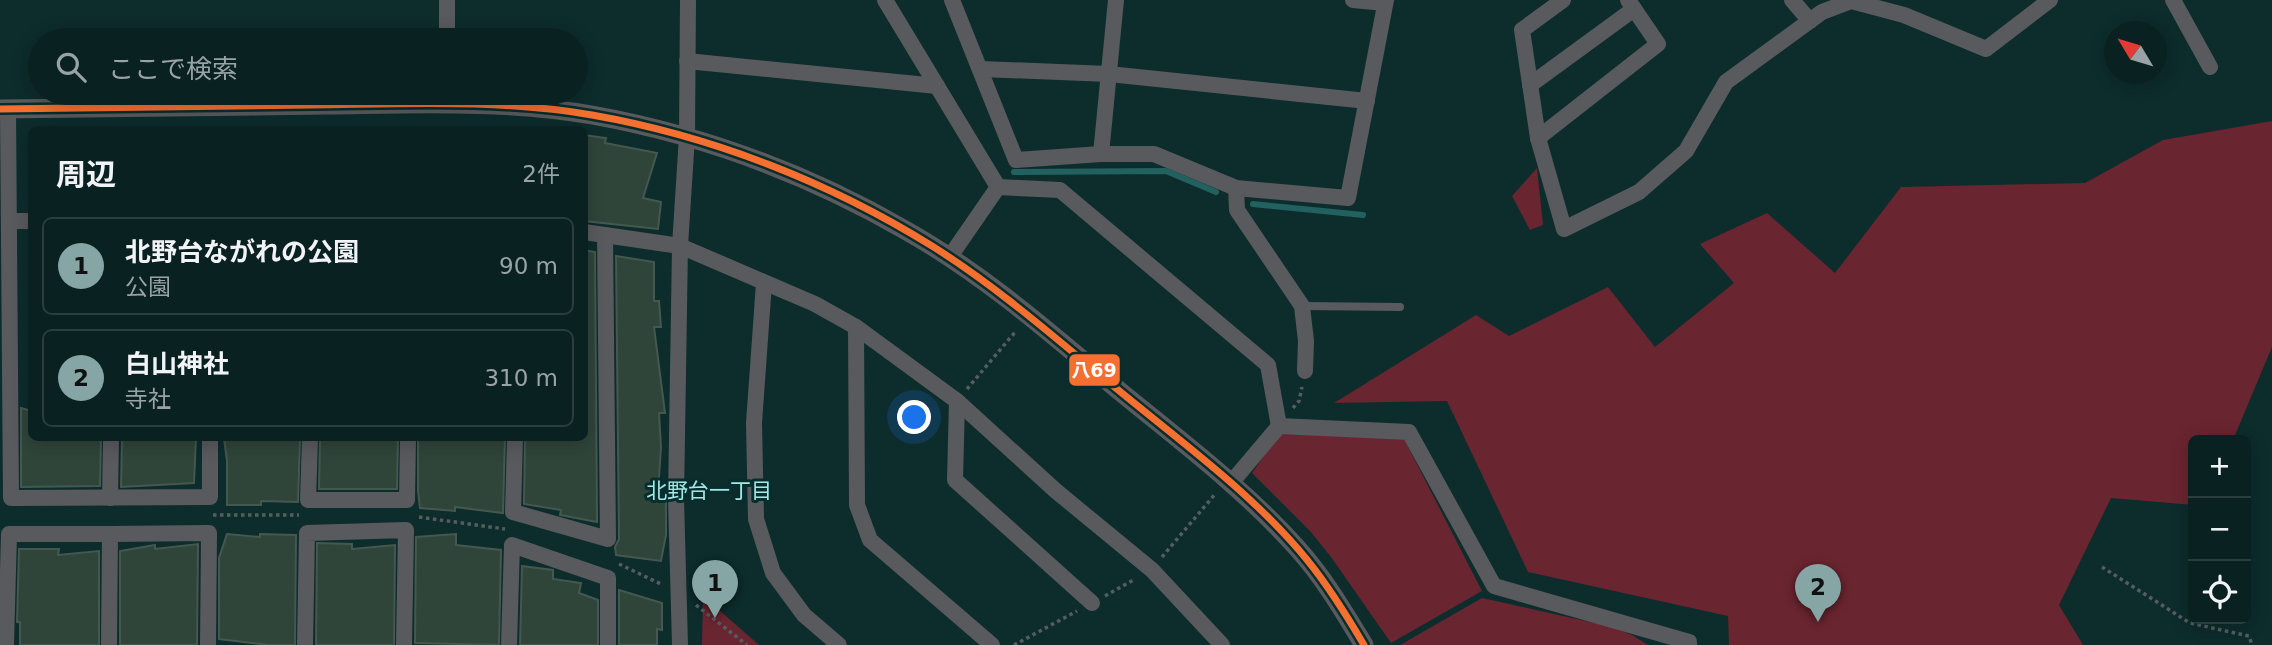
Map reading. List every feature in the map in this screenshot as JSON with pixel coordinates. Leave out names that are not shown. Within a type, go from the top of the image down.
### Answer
[{"type":"street","points":[[447,0],[447,28]]},
{"type":"street","points":[[680,645],[676,499],[680,246],[687,136],[688,0]]},
{"type":"street","points":[[885,0],[998,187]]},
{"type":"street","points":[[952,0],[1016,160],[1101,153],[1154,154],[1236,188],[1348,198],[1386,2],[1353,0]]},
{"type":"street","points":[[1101,153],[1116,0]]},
{"type":"street","points":[[1563,0],[1522,30],[1538,138],[1564,229],[1639,192],[1686,151],[1726,82],[1822,12],[1851,1],[1904,15],[1986,50],[2050,0]]},
{"type":"street","points":[[1792,0],[1810,21]]},
{"type":"street","points":[[2173,0],[2210,67]]},
{"type":"street","points":[[1530,85],[1631,4],[1658,44],[1538,138]]},
{"type":"street","points":[[687,61],[937,86]]},
{"type":"street","points":[[981,69],[1109,74],[1367,101]]},
{"type":"street","points":[[165,105],[4,109],[9,221],[11,498],[210,497],[210,441]]},
{"type":"street","points":[[509,105],[589,115],[687,136],[769,164],[816,184],[909,231],[1029,316],[1256,505],[1300,551],[1341,606],[1364,645]]},
{"type":"street","points":[[949,258],[998,187]]},
{"type":"street","points":[[998,187],[1060,190],[1268,365],[1279,426]]},
{"type":"street","points":[[1236,188],[1237,210],[1301,306],[1306,341],[1305,371]]},
{"type":"street","points":[[9,221],[28,221]]},
{"type":"street","points":[[588,233],[680,246],[815,304],[856,327],[957,401],[1056,491],[1152,570],[1222,645]]},
{"type":"street","points":[[515,441],[513,512],[608,539],[605,235]]},
{"type":"street","points":[[764,282],[754,423],[756,519],[773,573],[804,615],[839,645]]},
{"type":"street","points":[[856,327],[857,505],[870,540],[992,645]]},
{"type":"street","points":[[957,401],[955,480],[1092,603]]},
{"type":"street","points":[[1231,483],[1279,426]]},
{"type":"street","points":[[1279,426],[1409,432],[1494,586],[1689,642],[1689,645]]},
{"type":"street","points":[[110,498],[111,441]]},
{"type":"street","points":[[310,441],[308,500],[407,500],[408,441]]},
{"type":"street","points":[[306,645],[307,533],[406,530],[404,645]]},
{"type":"street","points":[[6,645],[9,534],[209,533],[208,645]]},
{"type":"street","points":[[109,645],[110,534]]},
{"type":"street","points":[[509,645],[512,545],[608,578],[608,645]]},
{"type":"lane","points":[[1301,306],[1400,307]]},
{"type":"path","points":[[957,401],[1029,316]]},
{"type":"path","points":[[1279,426],[1299,401],[1305,371]]},
{"type":"path","points":[[2102,567],[2190,623],[2249,636],[2252,645]]},
{"type":"shaded area","points":[[2272,121],[2272,347],[2235,435],[2188,435],[2188,505],[2111,498],[2059,605],[2083,645],[1729,645],[1728,616],[1528,572],[1447,401],[1334,403],[1476,315],[1509,336],[1608,287],[1655,347],[1734,283],[1700,244],[1767,213],[1835,273],[1901,187],[2085,183],[2163,140]]},
{"type":"shaded area","points":[[1537,168],[1543,225],[1530,230],[1512,196]]},
{"type":"shaded area","points":[[1280,433],[1404,439],[1482,591],[1391,643],[1310,531],[1252,473]]},
{"type":"shaded area","points":[[703,596],[759,645],[702,645]]},
{"type":"shaded area","points":[[1482,598],[1612,627],[1648,645],[1400,645]]},
{"type":"building","points":[[588,136],[606,138],[605,143],[657,153],[643,198],[661,202],[658,229],[588,221]]},
{"type":"building","points":[[588,251],[595,252],[597,522],[560,515],[561,510],[524,504],[525,441],[588,441]]},
{"type":"building","points":[[616,256],[654,262],[654,301],[659,301],[661,327],[654,327],[665,413],[659,413],[661,447],[658,493],[666,494],[666,535],[661,561],[616,555],[615,547],[619,539]]},
{"type":"building","points":[[21,408],[28,410],[28,441],[101,441],[100,486],[21,487]]},
{"type":"building","points":[[122,441],[196,441],[194,483],[121,487]]},
{"type":"building","points":[[224,441],[300,441],[298,502],[261,501],[261,505],[227,505]]},
{"type":"building","points":[[320,441],[398,441],[397,489],[319,489]]},
{"type":"building","points":[[418,441],[505,441],[503,513],[455,507],[455,511],[420,508]]},
{"type":"building","points":[[227,534],[260,537],[260,534],[296,535],[295,645],[268,645],[219,639],[219,558]]},
{"type":"building","points":[[456,534],[456,545],[501,550],[499,645],[415,643],[416,537]]},
{"type":"building","points":[[317,543],[352,544],[352,549],[395,545],[394,645],[316,645]]},
{"type":"building","points":[[198,544],[197,645],[120,645],[120,551],[155,545],[155,549]]},
{"type":"building","points":[[19,549],[59,549],[58,555],[99,551],[99,645],[20,645],[20,622],[17,622]]},
{"type":"building","points":[[522,566],[553,570],[553,579],[581,583],[579,593],[598,600],[598,645],[520,645]]},
{"type":"building","points":[[619,590],[662,603],[662,630],[657,629],[657,645],[619,645]]},
{"type":"waterway","points":[[1014,172],[1166,171],[1216,192]]},
{"type":"waterway","points":[[1253,204],[1363,215]]},
{"type":"transit line","name":"八69","points":[[0,109],[334,105]]},
{"type":"transit line","name":"八69","points":[[487,105],[592,115],[681,135],[768,164],[811,182],[852,201],[932,246],[1024,312],[1239,489],[1316,571],[1364,645]]},
{"type":"place","name":"北野台ながれの公園","points":[[715,618]]},
{"type":"place","name":"白山神社","points":[[1818,622]]},
{"type":"district","name":"北野台一丁目","points":[[709,491]]}]
